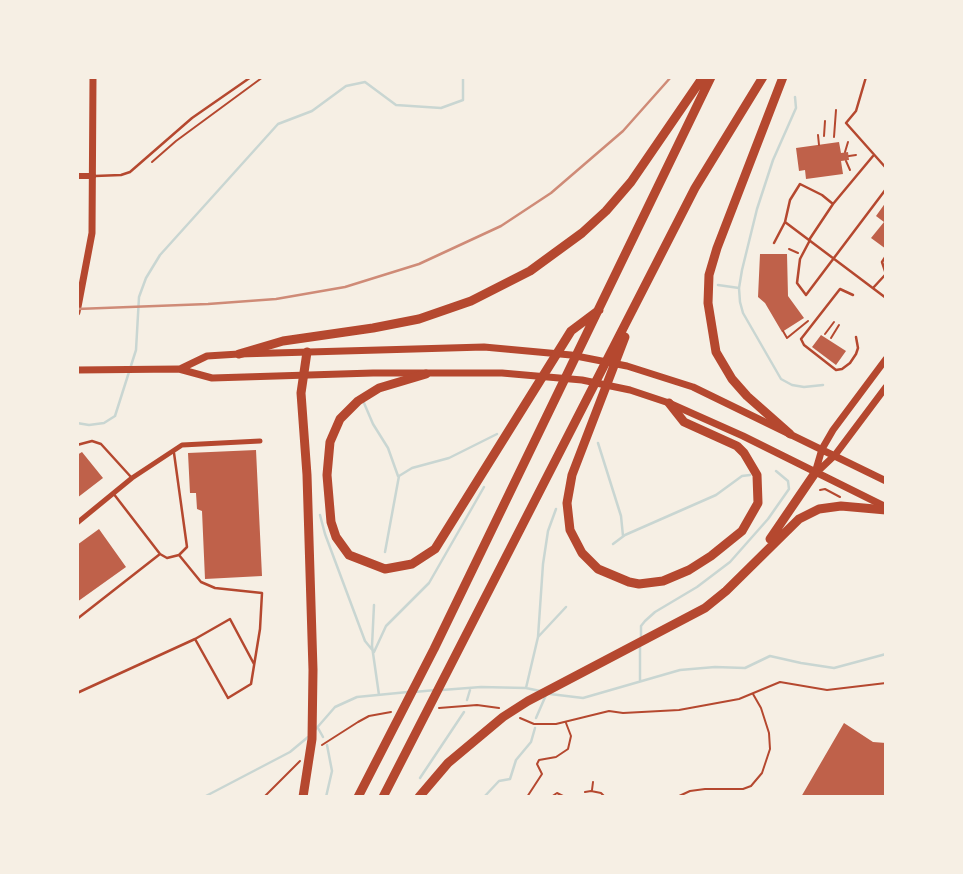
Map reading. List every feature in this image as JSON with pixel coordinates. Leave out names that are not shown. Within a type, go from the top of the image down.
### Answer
[{"type":"highway","points":[[239,354],[282,341],[419,319],[471,301],[530,271],[582,233],[606,211],[631,182],[703,77]]},
{"type":"highway","points":[[358,797],[601,309],[711,77]]},
{"type":"highway","points":[[383,797],[695,188],[763,77]]},
{"type":"highway","points":[[783,77],[716,248],[709,275],[708,303],[716,352],[732,379],[790,434]]},
{"type":"highway","points":[[640,296],[572,475],[566,503],[570,530],[582,553],[598,569],[639,584],[663,581],[700,563],[742,531],[758,503],[757,475],[744,453],[737,446],[684,422],[669,403]]},
{"type":"highway","points":[[426,374],[379,388],[348,408],[330,442],[327,475],[331,522],[336,537],[349,555],[384,569],[412,564],[435,548],[571,331],[601,309]]},
{"type":"highway","points":[[303,797],[312,739],[313,670],[307,475],[301,393],[307,352]]},
{"type":"highway","points":[[751,566],[815,473]]},
{"type":"highway","points":[[419,797],[448,763],[476,737],[528,701],[705,608],[726,592],[790,526],[809,513],[841,506],[886,509]]},
{"type":"main road","points":[[77,312],[92,233],[93,77]]},
{"type":"main road","points":[[179,369],[207,356],[461,348],[523,349],[596,359],[659,375],[717,398],[886,481]]},
{"type":"main road","points":[[815,473],[822,449],[833,430],[886,359]]},
{"type":"main road","points":[[77,370],[179,369],[212,378],[373,373],[502,373],[582,380],[630,390],[669,403],[743,436],[886,509]]},
{"type":"main road","points":[[815,473],[835,455],[886,387]]},
{"type":"street","points":[[77,176],[93,176]]},
{"type":"street","points":[[77,523],[132,478],[182,444],[260,441]]},
{"type":"lane","points":[[93,176],[121,175],[138,166],[192,118],[251,77]]},
{"type":"lane","points":[[866,77],[856,111],[846,123],[886,168]]},
{"type":"lane","points":[[874,155],[833,204],[801,254],[797,283],[806,295],[886,189]]},
{"type":"lane","points":[[774,243],[785,222],[790,200],[800,184],[833,204]]},
{"type":"lane","points":[[785,222],[886,298]]},
{"type":"lane","points":[[873,288],[886,274],[882,262],[886,256]]},
{"type":"lane","points":[[853,295],[840,289],[801,339],[804,345],[836,370],[842,369],[855,355],[858,348],[856,337]]},
{"type":"lane","points":[[77,445],[92,441],[102,444],[132,478]]},
{"type":"lane","points":[[113,494],[160,554],[167,558],[179,555],[187,547],[174,450]]},
{"type":"lane","points":[[77,619],[160,554]]},
{"type":"lane","points":[[179,555],[201,582],[215,588],[262,593],[251,684],[229,698],[195,639]]},
{"type":"lane","points":[[77,693],[195,639],[230,619],[254,664]]},
{"type":"path","points":[[138,166],[153,162],[176,141],[263,77]]},
{"type":"path","points":[[834,137],[835,110]]},
{"type":"path","points":[[824,135],[825,121]]},
{"type":"path","points":[[818,135],[819,145]]},
{"type":"path","points":[[845,152],[848,142]]},
{"type":"path","points":[[849,156],[856,155]]},
{"type":"path","points":[[846,161],[850,170]]},
{"type":"path","points":[[789,250],[801,254]]},
{"type":"path","points":[[783,331],[787,338],[808,321]]},
{"type":"path","points":[[825,334],[834,322]]},
{"type":"path","points":[[831,338],[839,325]]},
{"type":"path","points":[[820,490],[825,489],[840,496],[839,498]]},
{"type":"path","points":[[518,717],[534,724],[566,723],[595,713],[679,710],[714,705],[753,694],[780,682],[827,690],[886,683]]},
{"type":"path","points":[[677,797],[690,791],[705,789],[743,789],[751,786],[762,773],[770,750],[769,733],[753,694]]},
{"type":"path","points":[[436,709],[483,705],[501,709]]},
{"type":"path","points":[[317,748],[369,716],[395,712]]},
{"type":"path","points":[[527,797],[542,774],[537,764],[539,760],[556,757],[568,750],[571,736],[566,723]]},
{"type":"path","points":[[264,797],[289,770],[308,755]]},
{"type":"path","points":[[591,791],[593,782]]},
{"type":"path","points":[[585,792],[591,791],[603,797]]},
{"type":"path","points":[[551,797],[560,793],[565,797]]},
{"type":"building","points":[[839,142],[841,153],[848,152],[849,160],[841,161],[843,174],[806,179],[805,170],[799,171],[796,148]]},
{"type":"building","points":[[886,202],[886,249],[871,238],[884,222],[876,216]]},
{"type":"building","points":[[760,254],[787,254],[788,296],[804,318],[782,332],[765,303],[758,297]]},
{"type":"building","points":[[821,335],[846,351],[836,365],[812,347]]},
{"type":"building","points":[[256,450],[262,576],[205,579],[202,511],[197,509],[196,493],[190,493],[188,453]]},
{"type":"building","points":[[82,452],[103,478],[77,498],[77,455]]},
{"type":"building","points":[[99,529],[126,567],[77,602],[77,545]]},
{"type":"building","points":[[844,723],[873,742],[886,743],[886,797],[801,797]]},
{"type":"waterway","points":[[77,423],[104,423],[115,416],[136,350],[139,297],[146,278],[160,255],[278,124],[312,111],[346,86],[365,82],[396,105],[441,108],[463,100],[463,77]]},
{"type":"waterway","points":[[795,97],[796,108],[773,160],[757,209],[742,270],[740,302],[743,313],[781,379],[804,387],[823,385]]},
{"type":"waterway","points":[[718,285],[739,288]]},
{"type":"waterway","points":[[364,403],[388,448],[398,476]]},
{"type":"waterway","points":[[385,552],[399,476],[412,468],[449,458],[497,434]]},
{"type":"waterway","points":[[598,443],[621,516],[623,536]]},
{"type":"waterway","points":[[641,639],[641,626],[645,621],[730,562],[768,519],[789,489],[788,481],[776,471]]},
{"type":"waterway","points":[[613,544],[625,535],[716,495],[742,476],[750,475]]},
{"type":"waterway","points":[[320,515],[365,641],[374,652],[386,626],[429,583],[484,487]]},
{"type":"waterway","points":[[538,637],[543,564],[548,531],[556,509]]},
{"type":"waterway","points":[[374,605],[372,646],[379,695]]},
{"type":"waterway","points":[[526,688],[538,637],[566,607]]},
{"type":"waterway","points":[[640,646],[640,681]]},
{"type":"waterway","points":[[550,694],[583,698],[680,670],[745,668],[770,656],[834,668],[886,654]]},
{"type":"waterway","points":[[442,690],[481,687],[540,691]]},
{"type":"waterway","points":[[414,692],[436,690]]},
{"type":"waterway","points":[[467,700],[470,690]]},
{"type":"waterway","points":[[315,730],[335,707],[357,697],[408,692]]},
{"type":"waterway","points":[[536,718],[546,695]]},
{"type":"waterway","points":[[420,778],[464,712]]},
{"type":"waterway","points":[[318,728],[323,737]]},
{"type":"waterway","points":[[484,797],[499,781],[510,779],[516,760],[531,742],[535,728]]},
{"type":"waterway","points":[[204,797],[290,752],[308,737]]},
{"type":"waterway","points":[[326,797],[332,771],[327,745]]},
{"type":"waterway","points":[[77,796],[83,797]]},
{"type":"railway","points":[[77,309],[276,299],[345,287],[419,264],[501,226],[551,193],[623,131],[671,77]]}]
